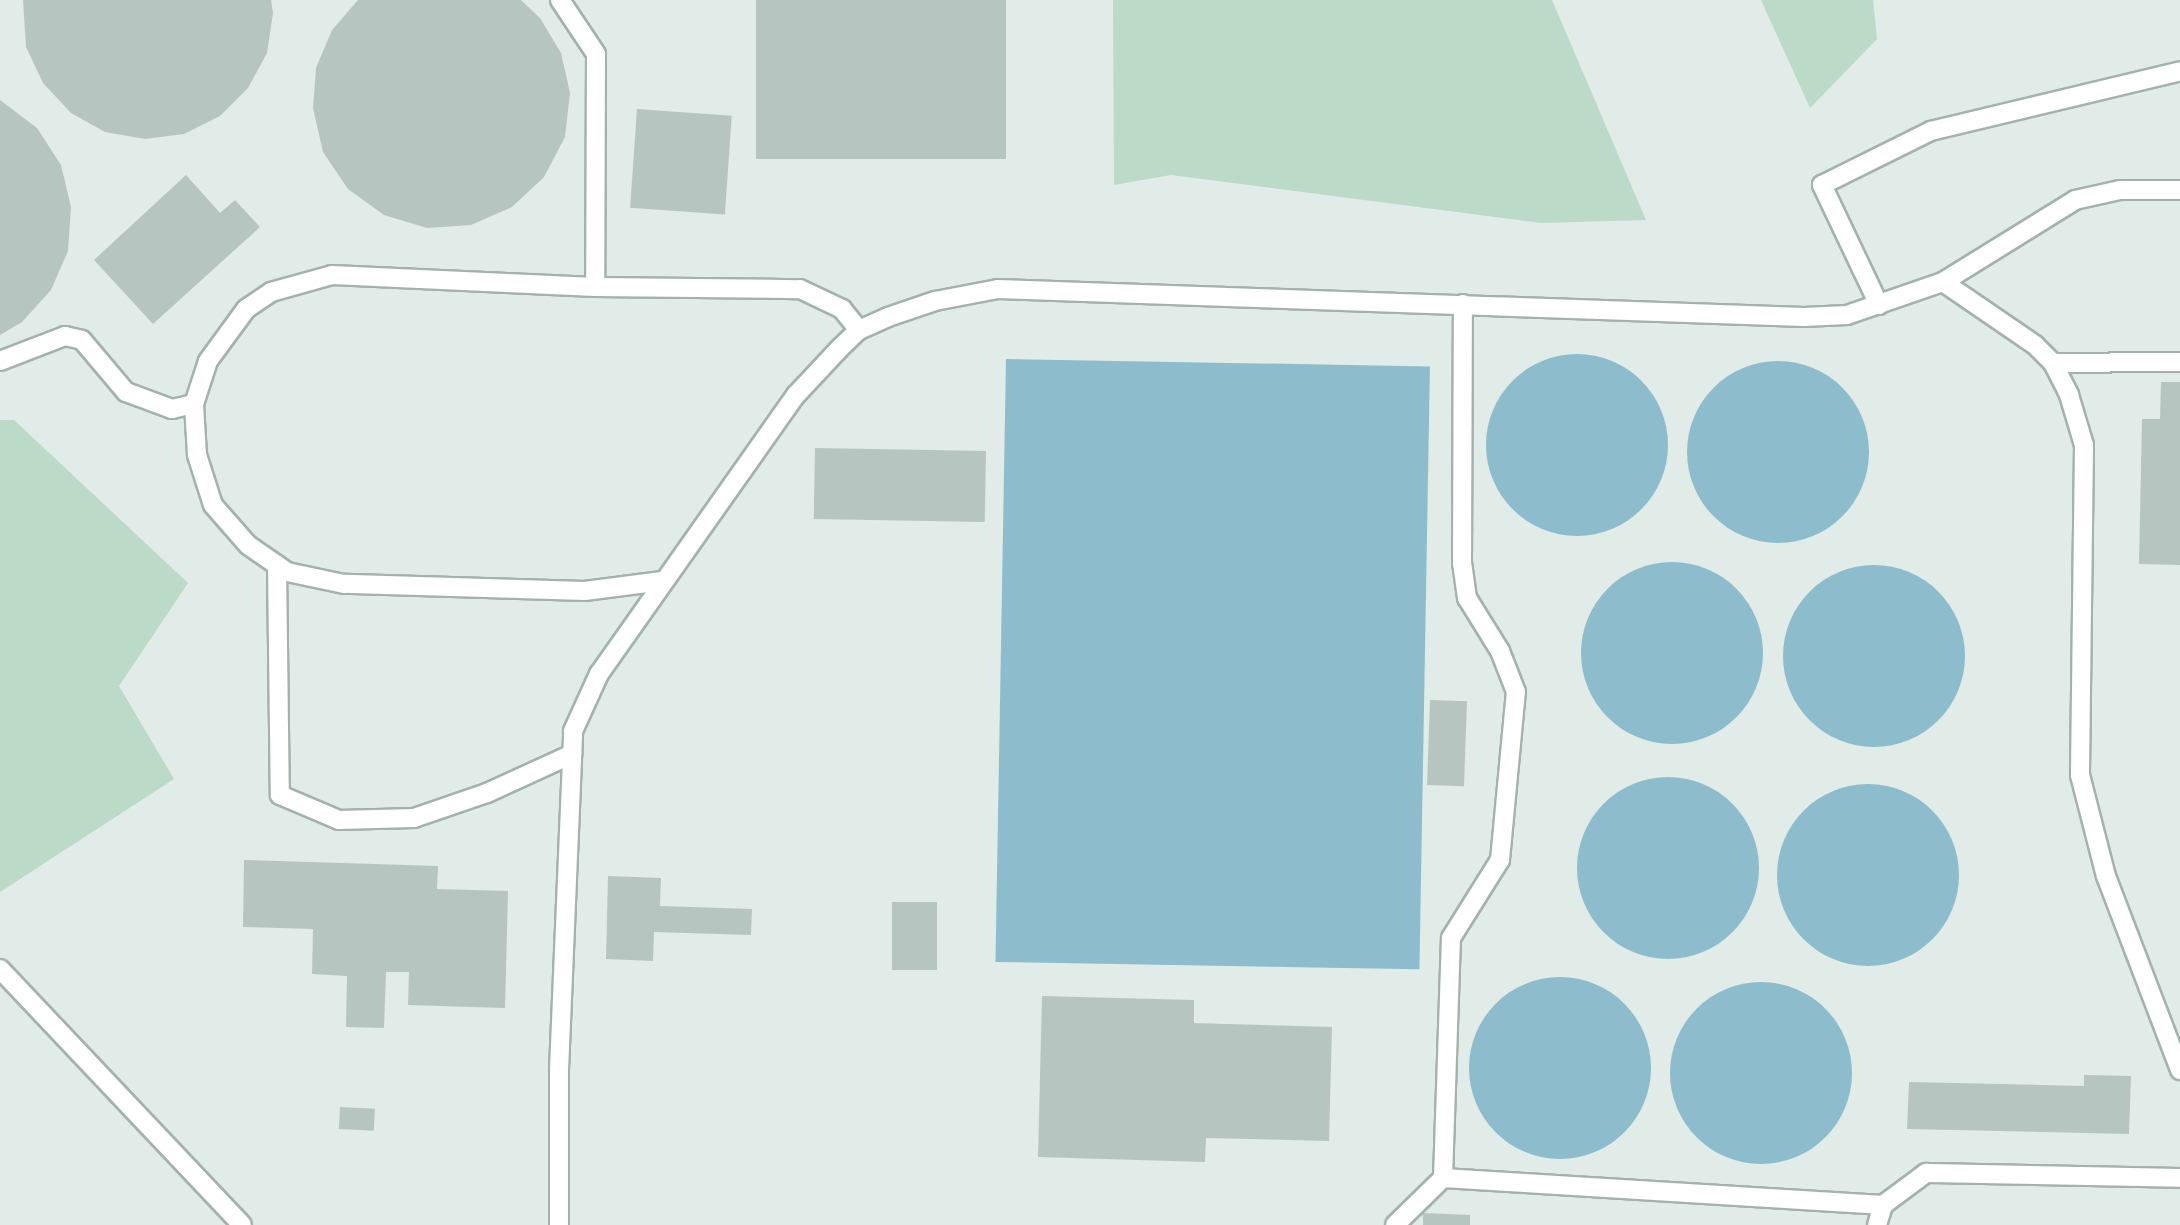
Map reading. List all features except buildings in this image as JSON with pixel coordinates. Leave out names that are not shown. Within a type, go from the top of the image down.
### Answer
[{"type":"lane","points":[[560,0],[596,54],[595,287]]},
{"type":"lane","points":[[1879,305],[1822,185],[1931,131],[2180,71]]},
{"type":"lane","points":[[559,1225],[573,731],[599,674],[662,581],[796,395],[859,330],[935,301],[998,289],[1804,317],[1847,315],[1943,282],[2075,200],[2120,190],[2180,190]]},
{"type":"lane","points":[[662,581],[585,591],[344,584],[277,565],[248,545],[213,505],[197,455],[194,404],[208,361],[227,331],[271,292],[300,282],[363,274],[595,287],[800,289],[842,309],[859,330]]},
{"type":"lane","points":[[1943,282],[2035,345],[2053,363],[2069,395],[2084,445],[2080,775],[2106,876],[2180,1070]]},
{"type":"lane","points":[[1395,1225],[1443,1178],[1451,938],[1500,860],[1516,692],[1500,651],[1469,608],[1465,587],[1463,304]]},
{"type":"lane","points":[[0,361],[65,336],[82,340],[110,379],[135,397],[172,409],[194,404]]},
{"type":"lane","points":[[2053,363],[2180,362]]},
{"type":"lane","points":[[277,565],[280,795],[339,820],[414,818],[487,793],[572,754]]},
{"type":"lane","points":[[0,969],[242,1225]]},
{"type":"lane","points":[[1877,1225],[1883,1205],[1926,1173],[2180,1178]]},
{"type":"lane","points":[[1443,1178],[1883,1205]]},
{"type":"green space","points":[[1113,0],[1552,0],[1646,220],[1541,223],[1171,175],[1114,185]]},
{"type":"green space","points":[[1761,0],[1873,0],[1877,39],[1810,108]]},
{"type":"green space","points":[[0,420],[14,420],[188,583],[119,686],[174,779],[0,892]]},
{"type":"water","points":[[1577,354],[1595,355],[1612,361],[1642,380],[1661,410],[1667,427],[1667,463],[1661,480],[1642,510],[1612,529],[1595,535],[1577,536],[1559,535],[1542,529],[1512,510],[1493,480],[1487,463],[1486,445],[1487,427],[1493,410],[1512,380],[1542,361],[1559,355]]},
{"type":"water","points":[[1006,359],[1430,366],[1419,969],[995,962]]},
{"type":"water","points":[[1778,361],[1796,362],[1813,368],[1843,387],[1862,417],[1868,434],[1868,470],[1862,487],[1843,517],[1813,536],[1796,542],[1778,543],[1760,542],[1743,536],[1713,517],[1694,487],[1688,470],[1687,452],[1688,434],[1694,417],[1713,387],[1743,368],[1760,362]]},
{"type":"water","points":[[1672,562],[1690,563],[1707,569],[1737,588],[1756,618],[1762,635],[1762,671],[1756,688],[1737,718],[1707,737],[1690,743],[1672,744],[1654,743],[1637,737],[1607,718],[1588,688],[1582,671],[1581,653],[1582,635],[1588,618],[1607,588],[1637,569],[1654,563]]},
{"type":"water","points":[[1874,565],[1892,566],[1909,572],[1939,591],[1958,621],[1964,638],[1964,674],[1958,691],[1939,721],[1909,740],[1892,746],[1874,747],[1856,746],[1839,740],[1809,721],[1790,691],[1784,674],[1783,656],[1784,638],[1790,621],[1809,591],[1839,572],[1856,566]]},
{"type":"water","points":[[1668,777],[1686,778],[1703,784],[1733,803],[1752,833],[1758,850],[1758,886],[1752,903],[1733,933],[1703,952],[1686,958],[1668,959],[1650,958],[1633,952],[1603,933],[1584,903],[1578,886],[1577,868],[1578,850],[1584,833],[1603,803],[1633,784],[1650,778]]},
{"type":"water","points":[[1868,784],[1886,785],[1903,791],[1933,810],[1952,840],[1958,857],[1958,893],[1952,910],[1933,940],[1903,959],[1886,965],[1868,966],[1850,965],[1833,959],[1803,940],[1784,910],[1778,893],[1777,875],[1778,857],[1784,840],[1803,810],[1833,791],[1850,785]]},
{"type":"water","points":[[1560,977],[1578,978],[1595,984],[1625,1003],[1644,1033],[1650,1050],[1650,1086],[1644,1103],[1625,1133],[1595,1152],[1578,1158],[1560,1159],[1542,1158],[1525,1152],[1495,1133],[1476,1103],[1470,1086],[1469,1068],[1470,1050],[1476,1033],[1495,1003],[1525,984],[1542,978]]},
{"type":"water","points":[[1761,982],[1796,988],[1826,1008],[1846,1038],[1852,1073],[1846,1108],[1826,1138],[1796,1158],[1761,1164],[1726,1158],[1696,1138],[1676,1108],[1670,1073],[1676,1038],[1696,1008],[1726,988]]}]
